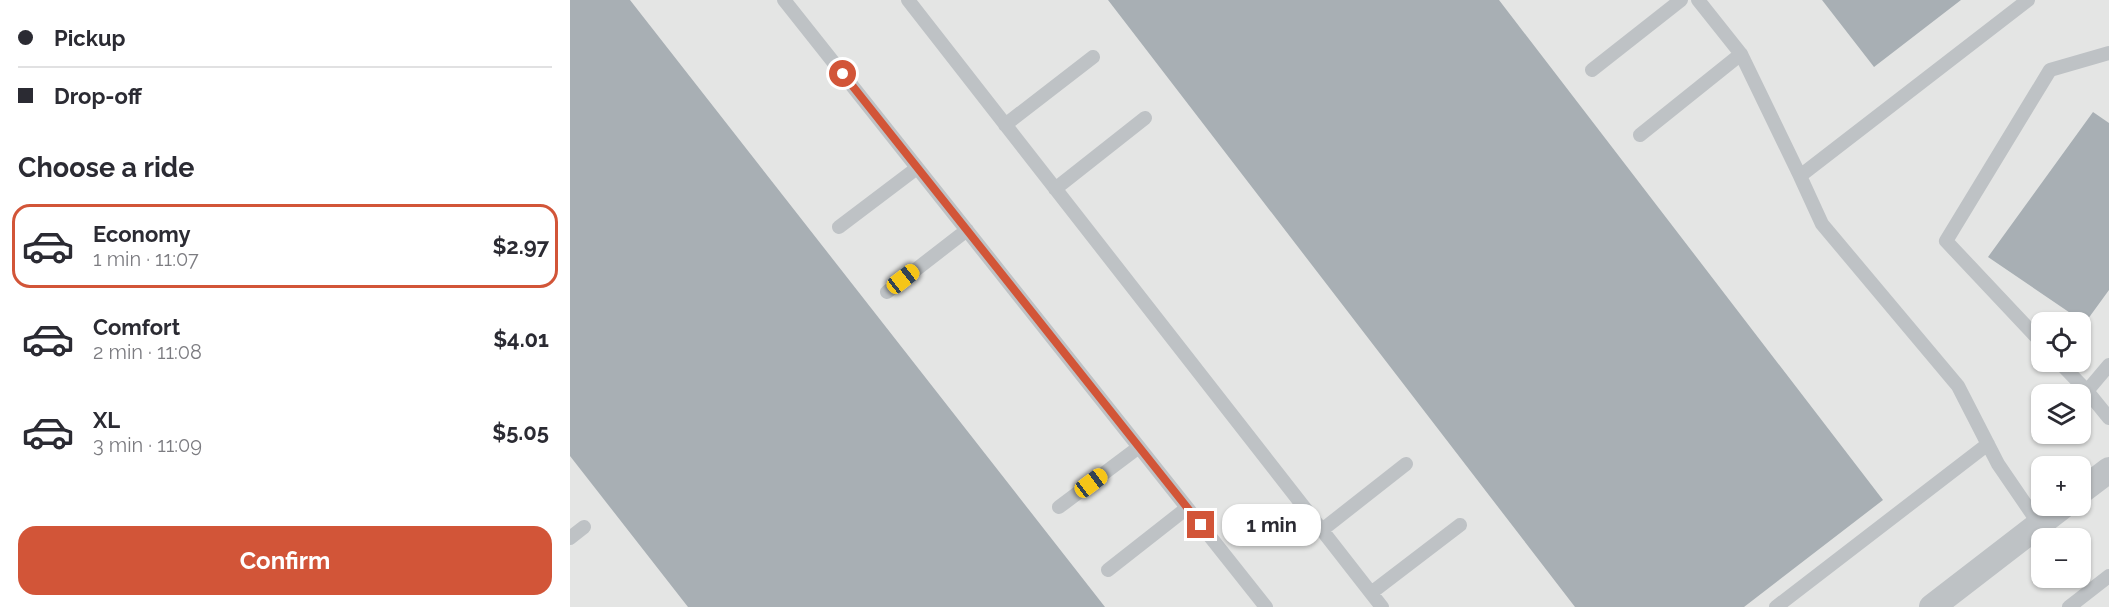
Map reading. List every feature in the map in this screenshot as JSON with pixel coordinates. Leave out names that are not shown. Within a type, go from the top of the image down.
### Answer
[{"type":"street","points":[[2091,484],[2109,470]]},
{"type":"street","points":[[1932,607],[2050,516]]},
{"type":"lane","points":[[784,0],[1266,607]]},
{"type":"lane","points":[[908,0],[1382,607]]},
{"type":"lane","points":[[1592,70],[1681,0]]},
{"type":"lane","points":[[1698,0],[1741,54],[1822,224],[1958,386],[1998,464],[2039,524]]},
{"type":"lane","points":[[1800,177],[2028,0]]},
{"type":"lane","points":[[2031,331],[1946,241],[2050,70],[2109,53]]},
{"type":"lane","points":[[1640,135],[1741,54]]},
{"type":"lane","points":[[1005,124],[1093,57]]},
{"type":"lane","points":[[1055,189],[1145,118]]},
{"type":"lane","points":[[840,227],[917,168]]},
{"type":"lane","points":[[887,292],[967,230]]},
{"type":"lane","points":[[2091,386],[2109,365]]},
{"type":"lane","points":[[2069,372],[2080,384]]},
{"type":"lane","points":[[2091,396],[2109,418]]},
{"type":"lane","points":[[1776,607],[1988,444]]},
{"type":"lane","points":[[1059,507],[1139,447]]},
{"type":"lane","points":[[1322,530],[1406,464]]},
{"type":"lane","points":[[1108,570],[1188,508]]},
{"type":"lane","points":[[1371,593],[1460,525]]},
{"type":"lane","points":[[570,538],[584,527]]},
{"type":"lane","points":[[2069,607],[2109,576]]},
{"type":"shaded area","points":[[570,0],[2109,0],[2109,607],[570,607]]},
{"type":"building","points":[[570,0],[630,0],[1105,607],[688,607],[570,456]]},
{"type":"building","points":[[1108,0],[1499,0],[1883,500],[1744,607],[1575,607]]},
{"type":"building","points":[[1822,0],[1961,0],[1874,67]]},
{"type":"building","points":[[2093,112],[2109,123],[2109,290],[2091,315],[2091,312],[2069,312],[1988,257]]},
{"type":"route","points":[[843,74],[1201,525]]}]
